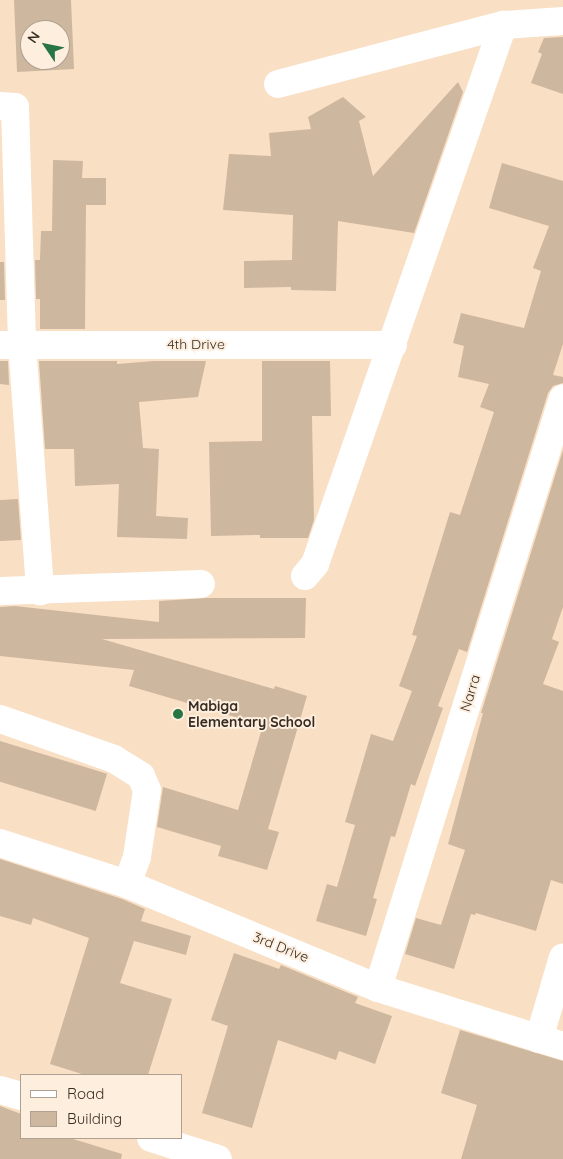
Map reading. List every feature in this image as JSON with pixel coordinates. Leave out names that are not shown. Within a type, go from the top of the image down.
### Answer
[{"type":"street","points":[[278,84],[503,25],[563,21]]},
{"type":"street","points":[[305,576],[315,564],[393,345],[503,25]]},
{"type":"street","points":[[0,106],[15,107],[11,345],[40,591]]},
{"type":"street","name":"4th Drive","points":[[11,345],[393,345]]},
{"type":"street","name":"Narra","points":[[378,988],[563,398]]},
{"type":"street","points":[[0,591],[201,584]]},
{"type":"street","points":[[0,719],[114,759],[141,776],[148,790],[137,857],[127,884]]},
{"type":"street","name":"3rd Drive","points":[[0,844],[127,884],[378,988],[551,1043]]},
{"type":"street","points":[[551,1043],[563,957]]},
{"type":"street","points":[[0,1090],[20,1096]]},
{"type":"street","points":[[154,1139],[218,1159]]},
{"type":"building","points":[[14,0],[71,0],[74,69],[70,69],[70,20],[20,20],[20,70],[55,70],[17,72]]},
{"type":"building","points":[[563,37],[563,94],[531,83],[542,54],[538,52],[544,38]]},
{"type":"building","points":[[458,82],[463,92],[414,233],[338,221],[336,291],[291,290],[291,287],[244,288],[244,261],[292,260],[293,215],[223,210],[229,154],[271,156],[269,133],[311,129],[308,117],[343,97],[366,117],[359,121],[373,176]]},
{"type":"building","points":[[53,160],[83,161],[82,178],[106,178],[106,205],[86,205],[85,329],[40,329],[40,299],[36,299],[35,260],[40,260],[41,231],[52,231]]},
{"type":"building","points":[[502,163],[563,181],[563,344],[553,375],[563,377],[563,383],[553,386],[548,393],[467,652],[459,649],[438,706],[443,708],[415,786],[411,784],[395,837],[391,836],[373,898],[377,899],[366,936],[316,921],[327,884],[337,887],[355,825],[345,822],[371,734],[393,741],[412,691],[399,686],[417,636],[412,635],[450,512],[460,515],[494,412],[480,407],[489,384],[458,377],[464,346],[453,343],[461,313],[524,328],[541,271],[533,268],[549,226],[489,208]]},
{"type":"building","points":[[0,262],[4,262],[5,300],[0,300]]},
{"type":"building","points":[[0,361],[8,361],[9,385],[0,384]]},
{"type":"building","points":[[39,361],[117,361],[117,364],[154,361],[206,361],[198,397],[139,402],[143,448],[159,449],[156,516],[188,518],[187,539],[117,537],[119,484],[75,486],[74,449],[45,449]]},
{"type":"building","points":[[262,361],[330,361],[331,416],[312,416],[314,520],[308,538],[260,538],[260,535],[211,536],[209,442],[262,441]]},
{"type":"building","points":[[563,450],[563,607],[552,639],[559,642],[543,684],[563,691],[563,884],[551,880],[536,931],[476,913],[475,915],[471,914],[454,969],[405,954],[416,918],[441,925],[465,850],[448,844],[483,713],[481,713]]},
{"type":"building","points":[[18,499],[21,540],[0,541],[0,500]]},
{"type":"building","points":[[206,598],[306,598],[305,638],[102,639],[274,689],[275,686],[307,696],[268,829],[279,832],[267,870],[218,856],[221,846],[157,827],[163,787],[238,810],[263,725],[129,686],[134,670],[0,656],[0,607],[15,606],[159,622],[159,601]]},
{"type":"building","points":[[0,741],[107,774],[96,811],[0,782]]},
{"type":"building","points":[[0,859],[122,899],[145,909],[141,921],[191,936],[186,955],[134,941],[120,983],[172,999],[148,1074],[82,1074],[50,1064],[89,938],[33,918],[31,925],[0,916]]},
{"type":"building","points":[[234,953],[279,969],[281,965],[358,997],[355,1003],[392,1016],[375,1064],[339,1051],[336,1060],[278,1040],[252,1128],[202,1113],[228,1026],[211,1020]]},
{"type":"building","points":[[460,1030],[563,1061],[563,1159],[461,1159],[477,1105],[441,1093]]},
{"type":"building","points":[[0,1106],[20,1114],[20,1139],[73,1139],[122,1154],[121,1159],[0,1159]]},
{"type":"place","name":"Mabiga Elementary School","points":[[178,714]]}]
